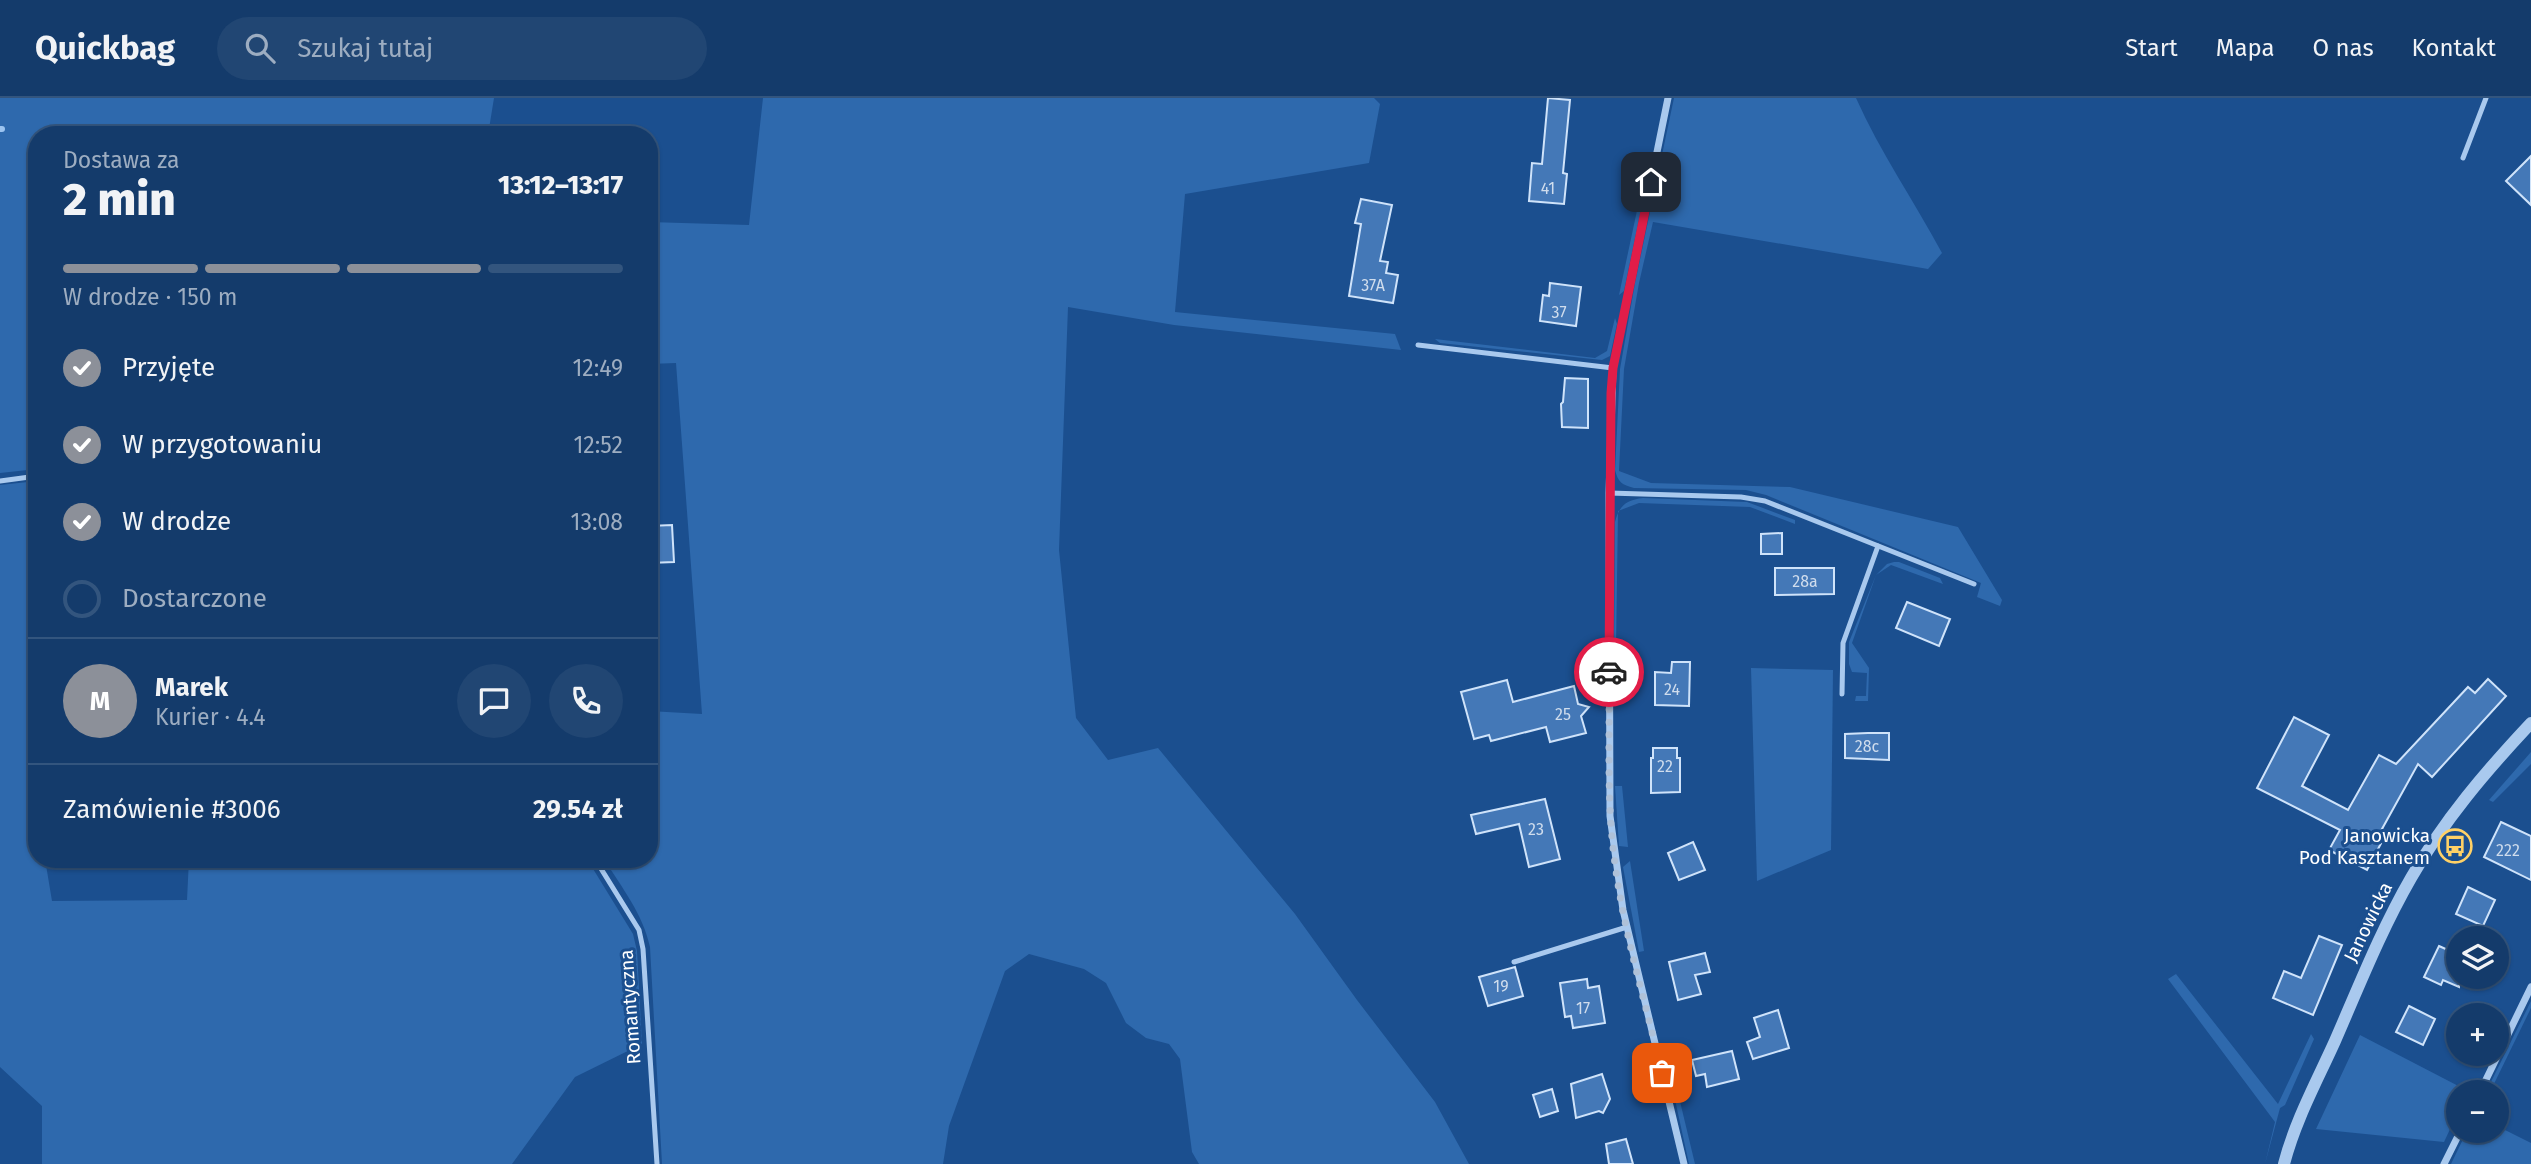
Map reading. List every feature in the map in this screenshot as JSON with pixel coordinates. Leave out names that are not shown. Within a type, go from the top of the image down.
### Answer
[{"type":"street","points":[[1668,98],[1613,368],[1609,493],[1610,816],[1615,864],[1627,927],[1684,1164]]},
{"type":"street","name":"Janowicka","points":[[2284,1164],[2300,1121],[2367,969],[2412,876],[2457,807],[2529,730]]},
{"type":"street","points":[[2486,1080],[2531,987]]},
{"type":"street","points":[[2444,1164],[2454,1143]]},
{"type":"lane","points":[[2463,158],[2486,98]]},
{"type":"lane","points":[[1418,345],[1613,368]]},
{"type":"lane","points":[[0,481],[28,477]]},
{"type":"lane","points":[[1609,493],[1741,497],[1765,501],[1974,584]]},
{"type":"lane","points":[[1842,694],[1843,643],[1878,546]]},
{"type":"lane","name":"Romantyczna","points":[[601,868],[639,930],[643,949],[657,1164]]},
{"type":"lane","points":[[1514,962],[1627,927]]},
{"type":"shaded area","points":[[0,98],[494,98],[489,126],[28,126],[28,470],[0,473]]},
{"type":"shaded area","points":[[763,98],[1374,98],[1380,104],[1369,163],[1185,194],[1175,312],[1395,334],[1401,350],[1174,325],[1068,307],[1059,550],[1076,718],[1108,760],[1158,748],[1295,914],[1435,1102],[1469,1164],[1199,1164],[1192,1152],[1180,1059],[1169,1044],[1146,1038],[1126,1023],[1106,983],[1084,969],[1029,954],[1005,971],[949,1126],[943,1164],[662,1164],[650,947],[637,912],[610,868],[658,868],[658,712],[702,714],[676,363],[658,364],[658,222],[749,225]]},
{"type":"shaded area","points":[[1674,98],[1856,98],[1942,253],[1928,269],[1653,222],[1624,369],[1619,471],[1651,483],[1790,487],[1958,527],[2002,600],[2000,606],[1977,597],[1981,583],[1766,495],[1746,490],[1634,488],[1619,480],[1615,470],[1620,369]]},
{"type":"shaded area","points":[[1642,187],[1644,195],[1624,291],[1619,295]]},
{"type":"shaded area","points":[[1615,318],[1617,324],[1610,356],[1602,360],[1440,343],[1435,339],[1595,358],[1607,351]]},
{"type":"shaded area","points":[[28,482],[28,868],[46,868],[52,901],[187,900],[189,868],[593,868],[633,934],[637,951],[642,1044],[575,1077],[512,1164],[42,1164],[42,1106],[0,1067],[0,485]]},
{"type":"shaded area","points":[[1643,498],[1747,502],[1795,520],[1795,524],[1750,507],[1639,503],[1620,510],[1628,502]]},
{"type":"shaded area","points":[[1618,513],[1616,649],[1620,650],[1620,662],[1616,662],[1615,522]]},
{"type":"shaded area","points":[[1899,562],[1940,578],[1943,584],[1891,565],[1876,575],[1887,564]]},
{"type":"shaded area","points":[[1876,575],[1852,643],[1869,668],[1868,701],[1855,701],[1856,696],[1866,696],[1867,673],[1852,672],[1849,664],[1849,642]]},
{"type":"shaded area","points":[[1751,668],[1833,670],[1831,850],[1757,881]]},
{"type":"shaded area","points":[[2531,752],[2531,764],[2493,802],[2489,800]]},
{"type":"shaded area","points":[[1615,786],[1622,786],[1628,847],[1619,846]]},
{"type":"shaded area","points":[[1630,861],[1644,951],[1639,952],[1623,867]]},
{"type":"shaded area","points":[[2176,974],[2278,1104],[2311,1034],[2314,1039],[2285,1105],[2280,1108],[2265,1164],[2275,1122],[2168,979]]},
{"type":"shaded area","points":[[2531,1001],[2531,1008],[2509,1053],[2509,1045]]},
{"type":"shaded area","points":[[2360,1035],[2447,1080],[2444,1142],[2316,1129]]},
{"type":"shaded area","points":[[2499,1066],[2503,1066],[2496,1080],[2492,1080]]},
{"type":"shaded area","points":[[1672,1068],[1695,1164],[1689,1164],[1669,1072]]},
{"type":"shaded area","points":[[2509,1132],[2531,1143],[2531,1164],[2451,1164],[2461,1143],[2509,1143]]},
{"type":"building","points":[[1548,98],[1570,100],[1563,173],[1567,174],[1564,204],[1529,201],[1532,163],[1542,164]]},
{"type":"building","points":[[2531,156],[2531,205],[2506,181]]},
{"type":"building","points":[[1361,199],[1392,205],[1380,261],[1388,262],[1386,273],[1398,275],[1393,303],[1349,296],[1361,224],[1355,223]]},
{"type":"building","points":[[1550,283],[1581,287],[1576,326],[1540,321],[1543,295],[1549,296]]},
{"type":"building","points":[[1565,378],[1588,379],[1588,428],[1562,427],[1561,404]]},
{"type":"building","points":[[672,525],[674,562],[658,563],[658,526]]},
{"type":"building","points":[[1782,533],[1782,554],[1761,554],[1761,534]]},
{"type":"building","points":[[1775,568],[1834,568],[1834,594],[1775,595]]},
{"type":"building","points":[[1907,602],[1950,619],[1939,646],[1896,628]]},
{"type":"building","points":[[1672,662],[1690,662],[1689,706],[1655,705],[1655,672],[1671,673]]},
{"type":"building","points":[[2488,679],[2506,696],[2432,777],[2418,764],[2382,829],[2387,832],[2367,870],[2329,850],[2340,830],[2257,788],[2294,717],[2329,735],[2302,786],[2348,810],[2379,755],[2396,764],[2468,687],[2475,693]]},
{"type":"building","points":[[1507,680],[1513,702],[1574,686],[1578,704],[1589,707],[1581,716],[1586,733],[1550,742],[1546,727],[1491,741],[1489,735],[1474,739],[1461,692]]},
{"type":"building","points":[[1889,733],[1889,760],[1845,758],[1845,734]]},
{"type":"building","points":[[1653,748],[1677,748],[1677,758],[1680,758],[1680,792],[1651,793]]},
{"type":"building","points":[[1545,799],[1560,859],[1529,867],[1519,824],[1476,834],[1471,815]]},
{"type":"building","points":[[2501,822],[2531,836],[2531,880],[2484,857]]},
{"type":"building","points":[[1693,842],[1705,870],[1679,880],[1668,853]]},
{"type":"building","points":[[2468,887],[2495,900],[2483,926],[2456,914]]},
{"type":"building","points":[[2319,936],[2342,945],[2313,1015],[2273,998],[2284,971],[2301,978]]},
{"type":"building","points":[[2439,946],[2446,949],[2446,981],[2443,980],[2441,985],[2424,977]]},
{"type":"building","points":[[1705,953],[1710,972],[1695,975],[1701,994],[1678,1000],[1669,962]]},
{"type":"building","points":[[1515,967],[1523,996],[1488,1006],[1479,977]]},
{"type":"building","points":[[1587,979],[1588,988],[1599,986],[1605,1023],[1573,1028],[1571,1016],[1565,1017],[1560,983]]},
{"type":"building","points":[[2409,1006],[2435,1019],[2423,1045],[2396,1032]]},
{"type":"building","points":[[1778,1010],[1789,1048],[1753,1059],[1747,1042],[1760,1037],[1754,1018]]},
{"type":"building","points":[[1732,1051],[1739,1079],[1707,1087],[1705,1074],[1696,1076],[1692,1060]]},
{"type":"building","points":[[1602,1074],[1610,1099],[1603,1113],[1599,1111],[1576,1118],[1571,1084]]},
{"type":"building","points":[[1552,1089],[1558,1111],[1540,1117],[1533,1095]]},
{"type":"building","points":[[1626,1139],[1633,1164],[1609,1164],[1606,1144]]},
{"type":"way so far","points":[[1609,672],[1610,816],[1615,864],[1623,910],[1662,1073]]},
{"type":"place","name":"Janowicka Pod Kasztanem","points":[[2455,846]]},
{"type":"route","points":[[1609,672],[1609,423],[1613,368],[1651,182]]}]
